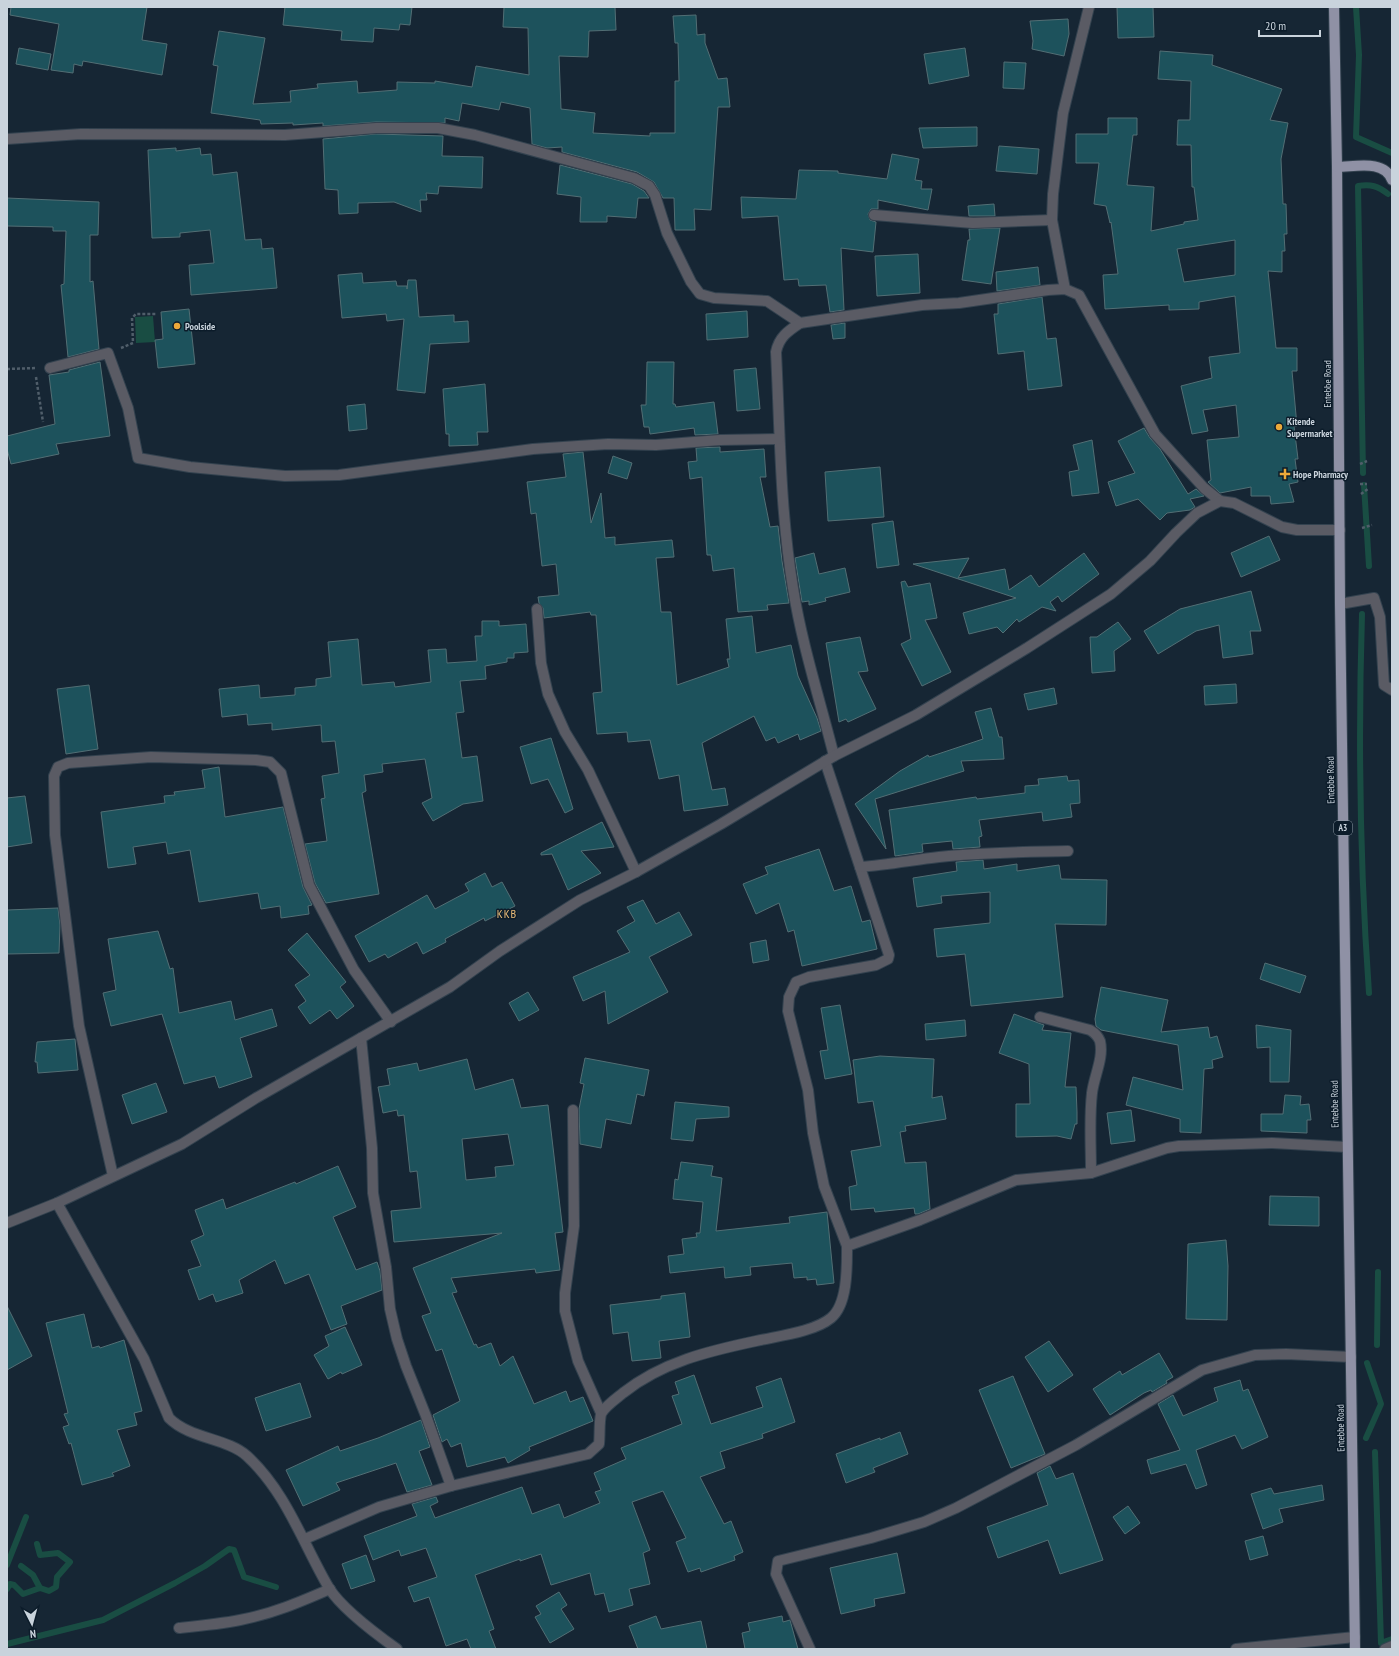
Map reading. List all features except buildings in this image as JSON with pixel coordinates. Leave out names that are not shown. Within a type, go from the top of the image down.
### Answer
[{"type":"main road","name":"Entebbe Road","points":[[1334,7],[1337,167],[1340,604],[1355,1649]]},
{"type":"main road","points":[[1337,167],[1377,166],[1384,169],[1392,178]]},
{"type":"street","points":[[1066,289],[1052,220],[1057,153],[1063,113],[1089,7]]},
{"type":"street","points":[[7,139],[82,134],[285,136],[376,128],[438,128],[474,135],[634,178],[649,186],[655,195],[667,233],[690,282],[700,294],[714,298],[767,302],[800,323]]},
{"type":"street","points":[[874,215],[973,223],[1052,220]]},
{"type":"street","points":[[601,1413],[617,1397],[636,1382],[666,1367],[698,1354],[804,1331],[832,1318],[843,1299],[848,1270],[847,1246],[824,1186],[813,1133],[808,1090],[788,1011],[789,997],[796,982],[809,977],[876,965],[888,959],[889,955],[860,867],[830,758],[802,641],[793,588],[784,518],[776,352],[778,341],[800,323],[922,305],[959,303],[1048,290],[1066,289],[1079,295],[1155,434],[1204,488],[1220,502]]},
{"type":"street","points":[[50,368],[108,353],[128,408],[138,458],[190,468],[285,476],[339,475],[533,449],[608,444],[656,445],[720,440],[779,438]]},
{"type":"street","points":[[7,1223],[57,1203],[182,1144],[256,1098],[450,988],[500,951],[580,900],[636,872],[721,824],[830,758],[916,715],[1092,606],[1126,582],[1197,513],[1220,502],[1234,503],[1282,527],[1297,530],[1340,530]]},
{"type":"street","points":[[1340,604],[1374,598],[1380,617],[1384,685],[1392,690]]},
{"type":"street","points":[[537,609],[541,663],[548,694],[565,732],[588,770],[636,872]]},
{"type":"street","points":[[113,1176],[79,1026],[55,835],[54,776],[58,767],[68,763],[151,757],[256,760],[270,762],[281,773],[310,885],[354,970],[391,1022]]},
{"type":"street","points":[[860,867],[885,866],[940,857],[1015,852],[1068,851]]},
{"type":"street","points":[[1040,1017],[1090,1030],[1097,1035],[1100,1042],[1100,1059],[1093,1091],[1091,1111],[1091,1172]]},
{"type":"street","points":[[361,1038],[372,1148],[373,1193],[386,1267],[390,1309],[397,1339],[406,1366],[426,1416],[450,1486]]},
{"type":"street","points":[[305,1539],[379,1507],[450,1486],[588,1454],[599,1444],[601,1413],[578,1361],[565,1311],[565,1293],[574,1226],[572,1110]]},
{"type":"street","points":[[847,1246],[920,1220],[1016,1180],[1091,1172],[1167,1148],[1179,1146],[1272,1143],[1347,1147]]},
{"type":"street","points":[[57,1203],[144,1359],[169,1418],[187,1430],[230,1447],[247,1456],[286,1505],[330,1589],[372,1631],[397,1649]]},
{"type":"street","points":[[810,1649],[776,1574],[778,1561],[871,1538],[924,1522],[956,1508],[1076,1445],[1202,1370],[1256,1355],[1286,1354],[1351,1357]]},
{"type":"street","points":[[179,1628],[239,1621],[290,1607],[330,1589]]},
{"type":"street","points":[[1236,1649],[1355,1637]]},
{"type":"street","points":[[1385,1649],[1392,1646]]},
{"type":"path","points":[[108,353],[133,343],[132,318],[136,314],[156,314]]},
{"type":"path","points":[[35,368],[43,422]]},
{"type":"path","points":[[7,369],[50,368]]},
{"type":"path","points":[[1360,464],[1367,461]]},
{"type":"path","points":[[1360,484],[1367,484]]},
{"type":"path","points":[[1361,494],[1368,489]]},
{"type":"path","points":[[1362,528],[1372,524]]},
{"type":"shaded area","points":[[153,316],[155,342],[136,343],[135,317]]},
{"type":"waterway","points":[[1356,7],[1359,55],[1356,137],[1392,153]]},
{"type":"waterway","points":[[1363,473],[1358,186],[1374,186],[1388,194]]},
{"type":"waterway","points":[[1364,485],[1369,566]]},
{"type":"waterway","points":[[1362,614],[1360,709],[1361,804],[1369,993]]},
{"type":"waterway","points":[[1377,1345],[1378,1272]]},
{"type":"waterway","points":[[1366,1438],[1381,1404],[1367,1363]]},
{"type":"waterway","points":[[1375,1452],[1381,1643],[1392,1639]]},
{"type":"waterway","points":[[7,1565],[26,1517]]},
{"type":"waterway","points":[[7,1589],[10,1584],[14,1585],[23,1594],[40,1588],[49,1591],[56,1587],[57,1577],[70,1562],[58,1553],[40,1555],[37,1544]]},
{"type":"waterway","points":[[7,1644],[103,1620],[175,1583],[205,1566],[229,1549],[234,1550],[244,1577],[276,1587]]},
{"type":"waterway","points":[[21,1566],[33,1575],[40,1588]]},
{"type":"place","name":"Poolside","points":[[177,326]]},
{"type":"place","name":"Kitende Supermarket","points":[[1279,427]]},
{"type":"place","name":"Hope Pharmacy","points":[[1285,474]]},
{"type":"district","name":"KKB","points":[[507,914]]}]
